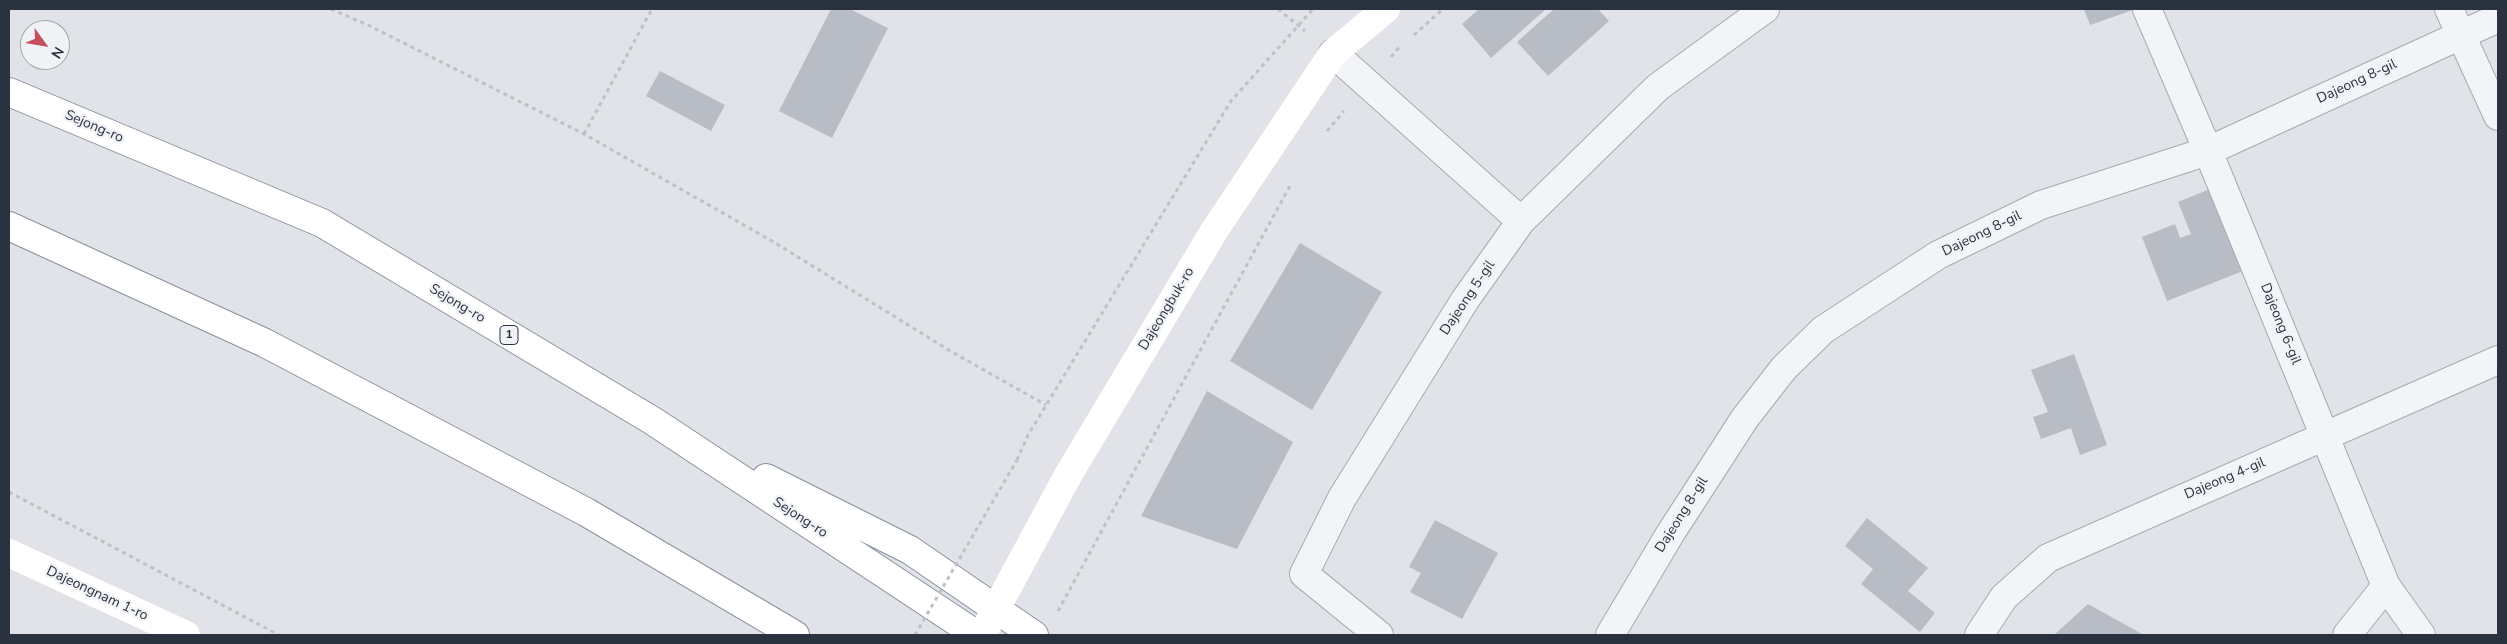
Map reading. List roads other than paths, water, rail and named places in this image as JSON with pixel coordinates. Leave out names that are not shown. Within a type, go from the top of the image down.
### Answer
[{"type":"main road","name":"Dajeongbuk-ro","points":[[982,635],[1066,476],[1214,231],[1333,53],[1386,9]]},
{"type":"main road","name":"Sejong-ro","points":[[9,92],[322,223],[654,422],[977,635]]},
{"type":"main road","points":[[9,226],[274,347],[586,512],[795,635]]},
{"type":"main road","points":[[654,422],[910,550],[1044,627]]},
{"type":"main road","name":"Dajeongnam 1-ro","points":[[9,553],[186,635]]},
{"type":"street","name":"Dajeong 5-gil","points":[[1379,635],[1304,574],[1342,498],[1465,300],[1521,220],[1658,87],[1765,9]]},
{"type":"street","name":"Dajeong 6-gil","points":[[2147,9],[2208,151],[2386,586],[2421,635]]},
{"type":"street","points":[[2449,9],[2498,116]]},
{"type":"street","name":"Dajeong 8-gil","points":[[1610,635],[1670,534],[1745,418],[1784,368],[1822,330],[1938,255],[2041,205],[2208,151],[2498,18]]},
{"type":"street","points":[[1333,53],[1521,220]]},
{"type":"street","name":"Dajeong 4-gil","points":[[1979,635],[2004,597],[2048,558],[2498,360]]},
{"type":"street","points":[[2346,635],[2386,586]]}]
